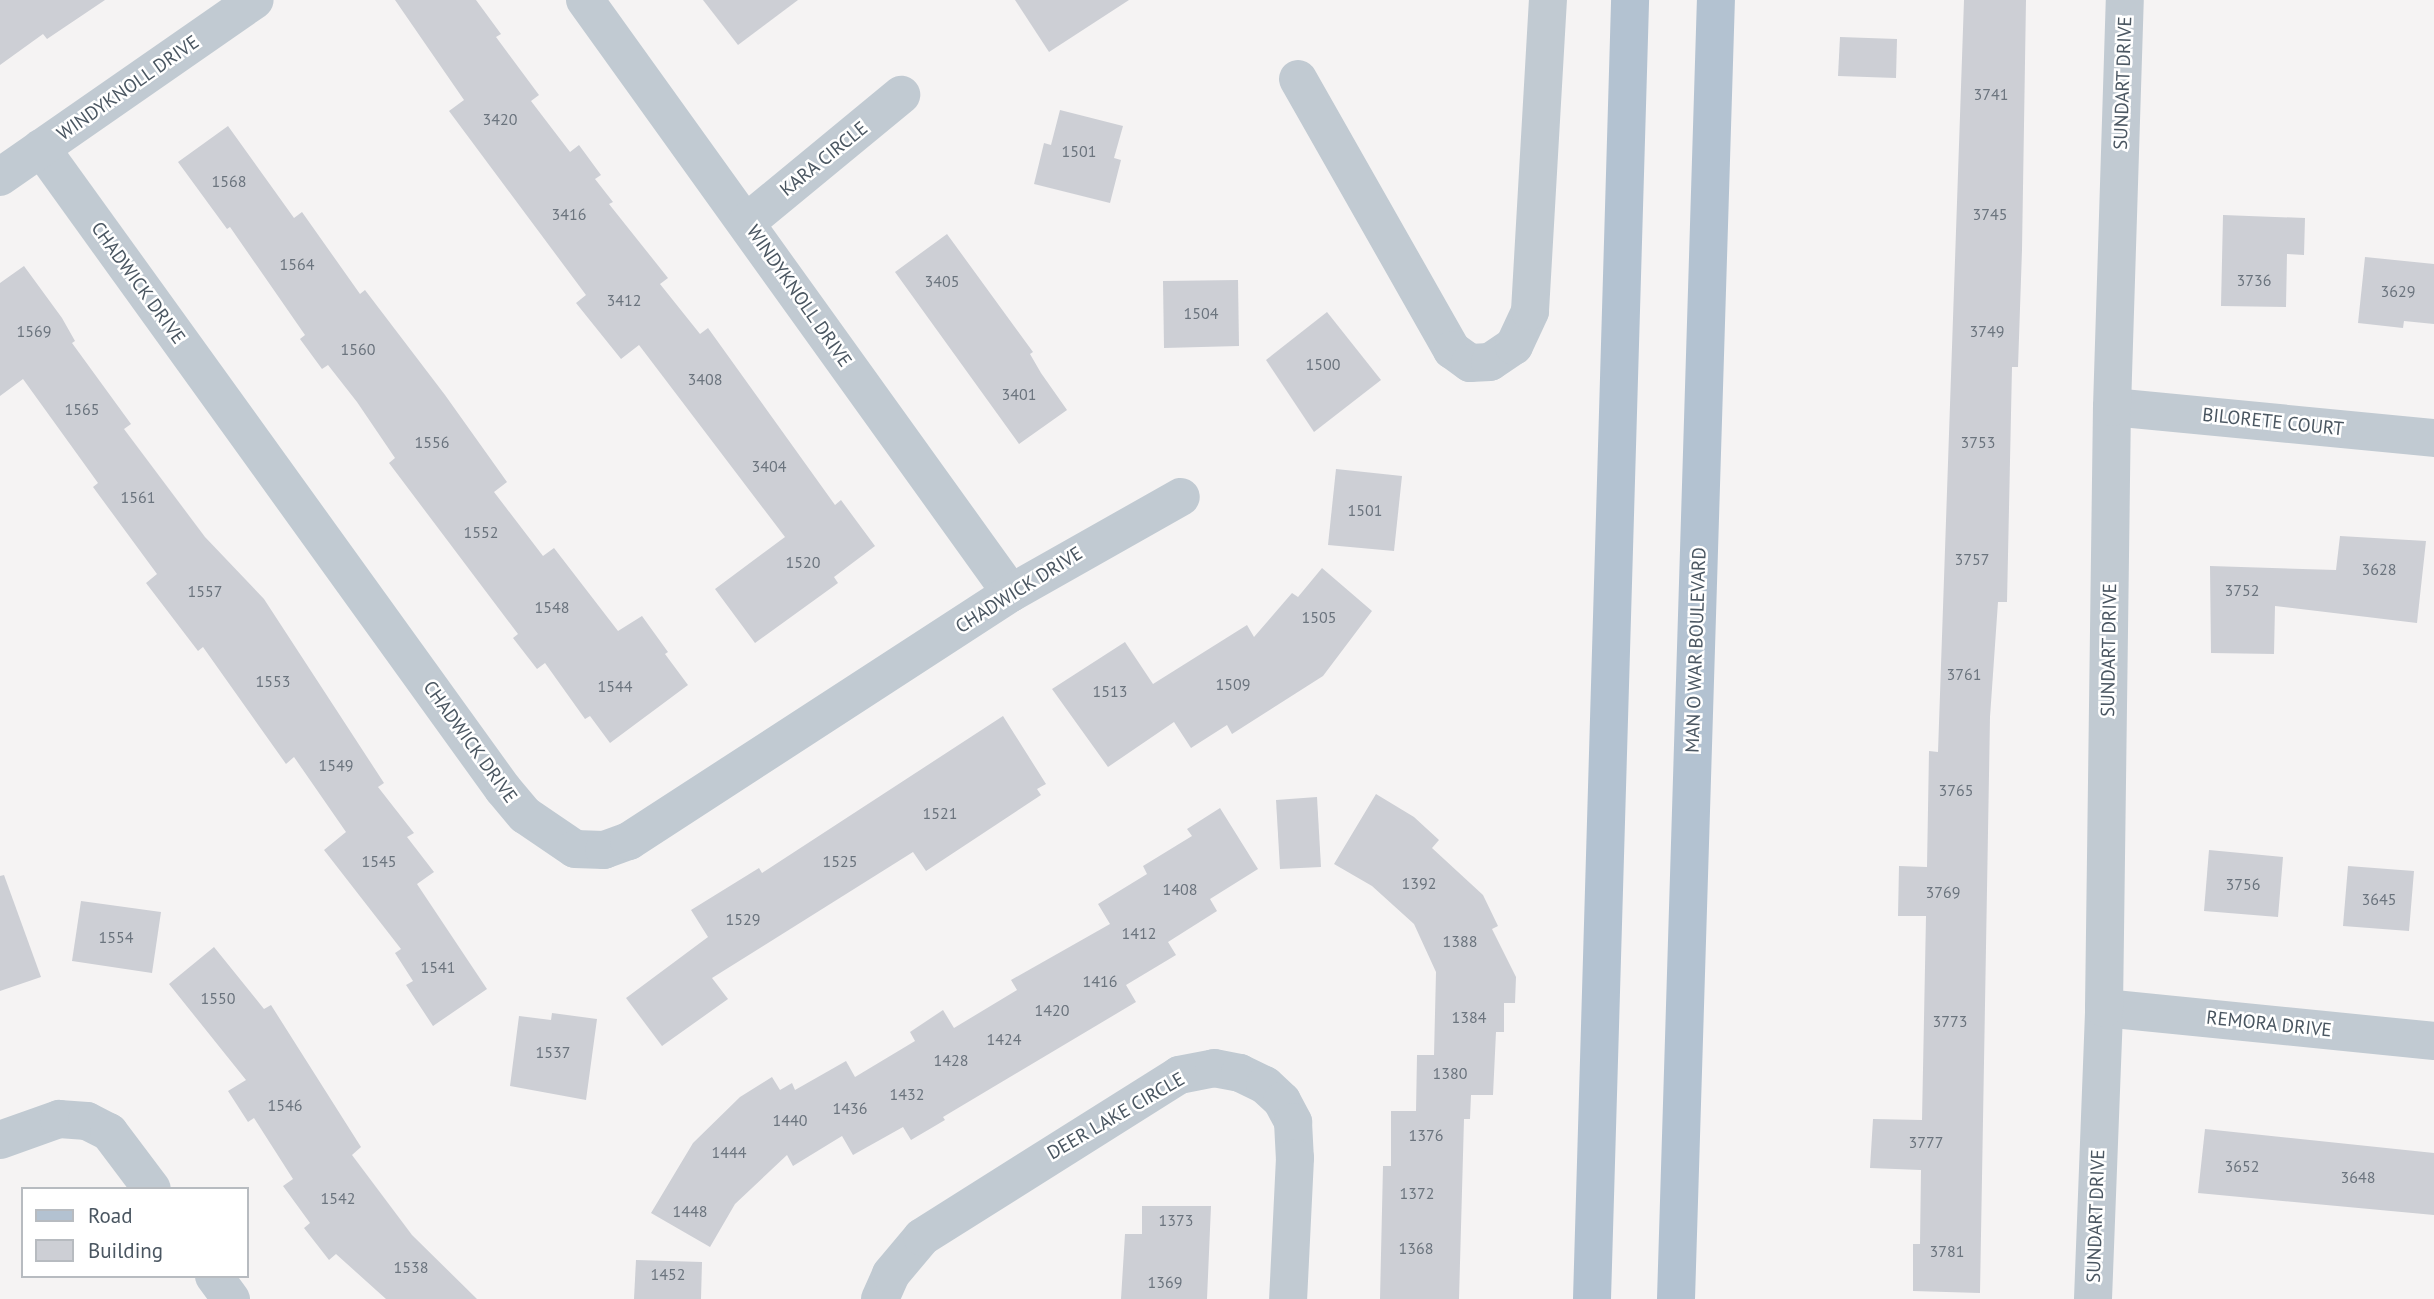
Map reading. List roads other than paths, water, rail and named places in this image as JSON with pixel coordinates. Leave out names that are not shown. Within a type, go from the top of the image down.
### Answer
[{"type":"main road","points":[[1592,1299],[1630,0]]},
{"type":"main road","name":"MAN O WAR BOULEVARD","points":[[1676,1299],[1716,0]]},
{"type":"street","name":"WINDYKNOLL DRIVE","points":[[0,177],[256,0]]},
{"type":"street","name":"WINDYKNOLL DRIVE","points":[[585,0],[1011,593]]},
{"type":"street","points":[[1298,79],[1452,351],[1471,363],[1490,362],[1514,346],[1530,311],[1548,0]]},
{"type":"street","name":"SUNDART DRIVE","points":[[2093,1299],[2104,1008],[2112,407],[2125,0]]},
{"type":"street","name":"KARA CIRCLE","points":[[747,222],[901,95]]},
{"type":"street","name":"CHADWICK DRIVE","points":[[41,148],[503,789],[525,815],[575,849],[604,850],[629,841],[1011,593],[1181,497]]},
{"type":"street","name":"BILORETE COURT","points":[[2112,407],[2434,438]]},
{"type":"street","name":"REMORA DRIVE","points":[[2104,1008],[2434,1041]]},
{"type":"street","name":"DEER LAKE CIRCLE","points":[[880,1299],[891,1274],[932,1230],[1179,1075],[1214,1068],[1240,1073],[1265,1085],[1282,1101],[1293,1122],[1288,1299]]},
{"type":"street","points":[[0,1140],[59,1119],[87,1121],[109,1132],[150,1187]]},
{"type":"street","points":[[215,1278],[231,1299]]}]
